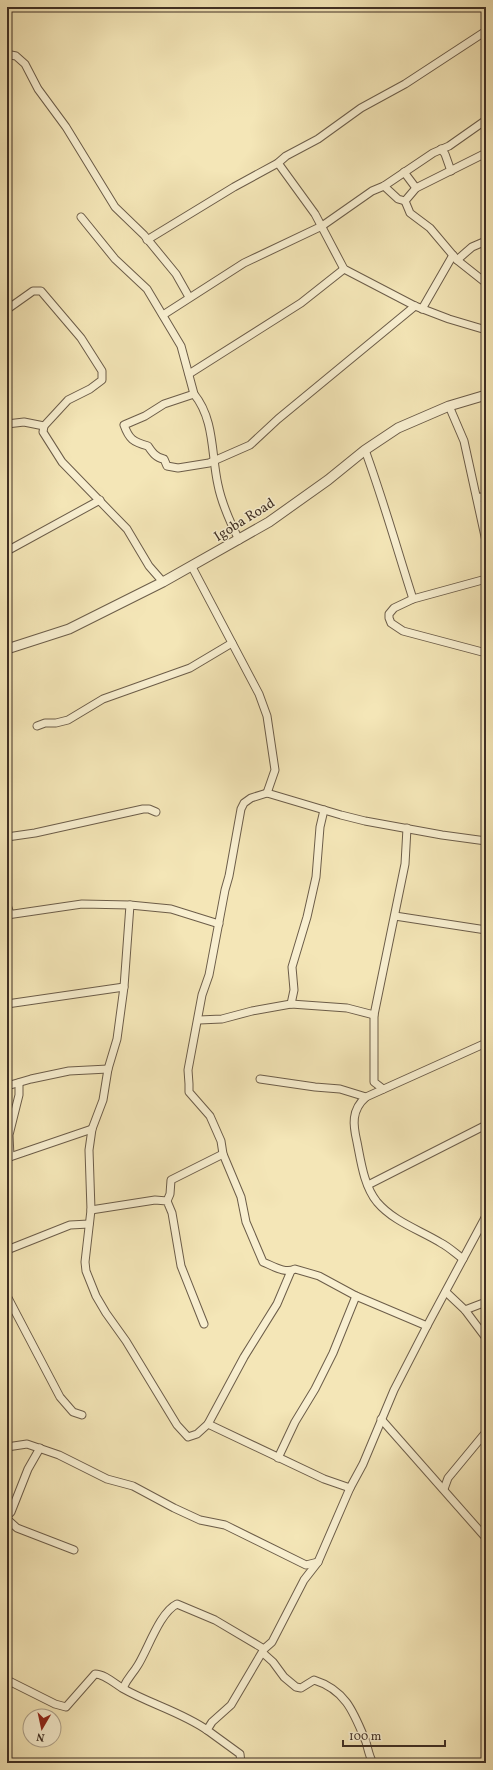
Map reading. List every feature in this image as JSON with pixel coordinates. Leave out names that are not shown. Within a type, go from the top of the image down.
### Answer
[{"type":"street","points":[[147,240],[234,187],[278,163],[286,156],[318,139],[361,108],[405,84],[486,31]]},
{"type":"street","points":[[7,57],[11,55],[16,56],[25,64],[38,89],[66,127],[115,207],[137,227],[176,274],[189,297]]},
{"type":"street","points":[[163,315],[244,263],[322,226],[372,191],[384,186],[441,149],[449,146],[486,120]]},
{"type":"street","points":[[441,149],[445,154],[451,171]]},
{"type":"street","points":[[405,201],[416,188],[486,153]]},
{"type":"street","points":[[278,163],[322,226],[344,269],[419,307],[449,319],[486,330]]},
{"type":"street","points":[[404,172],[416,188]]},
{"type":"street","points":[[384,186],[398,199],[405,201]]},
{"type":"street","points":[[405,201],[410,213],[430,228],[455,257],[486,283]]},
{"type":"street","points":[[81,217],[115,259],[132,273],[147,289],[181,346],[190,374],[194,394],[205,414],[214,446],[214,461],[224,509],[239,540]]},
{"type":"street","points":[[194,394],[164,404],[145,416],[124,425],[128,437],[138,443],[148,446],[152,453],[164,459],[167,466],[178,468],[214,461],[250,445],[278,419],[419,307],[455,257],[472,247],[486,242]]},
{"type":"street","points":[[190,374],[301,303],[344,269]]},
{"type":"street","points":[[7,308],[20,302],[33,290],[41,291],[81,338],[102,371],[102,380],[90,389],[68,400],[44,426],[43,432],[62,462],[127,529],[149,566],[163,582]]},
{"type":"street","name":"Igoba Road","points":[[7,649],[69,629],[192,567],[269,522],[328,480],[365,450],[398,428],[449,406],[486,395]]},
{"type":"street","points":[[449,406],[464,441],[486,540]]},
{"type":"street","points":[[7,424],[24,422],[44,426]]},
{"type":"street","points":[[365,450],[382,495],[395,546],[413,599]]},
{"type":"street","points":[[477,498],[486,496]]},
{"type":"street","points":[[7,551],[100,500]]},
{"type":"street","points":[[192,567],[259,694],[267,716],[275,770],[267,793]]},
{"type":"street","points":[[486,579],[413,599],[394,608],[389,614],[391,623],[403,632],[486,653]]},
{"type":"street","points":[[37,726],[45,723],[56,723],[68,720],[102,699],[190,668],[232,643]]},
{"type":"street","points":[[427,1326],[356,1296],[311,1273],[295,1269],[291,1271],[278,1269],[263,1262],[246,1222],[241,1197],[223,1154],[221,1141],[210,1116],[190,1092],[188,1070],[199,1020],[202,995],[209,975],[241,809],[251,798],[267,793],[364,820],[442,835],[486,841]]},
{"type":"street","points":[[7,837],[35,833],[143,809],[149,809],[156,812]]},
{"type":"street","points":[[291,1004],[294,990],[292,967],[307,918],[316,877],[320,827],[324,810]]},
{"type":"street","points":[[383,1089],[374,1082],[374,1015],[405,864],[407,828]]},
{"type":"street","points":[[7,905],[9,914],[82,904],[130,905],[171,910],[218,924]]},
{"type":"street","points":[[130,905],[124,987],[118,1039],[108,1069],[103,1100],[92,1129],[89,1150],[91,1210],[86,1271],[106,1313],[126,1341],[150,1382],[188,1437],[192,1436],[208,1424],[244,1357],[276,1304],[291,1271]]},
{"type":"street","points":[[395,916],[486,930]]},
{"type":"street","points":[[7,1004],[124,987]]},
{"type":"street","points":[[199,1020],[222,1019],[252,1011],[291,1004],[347,1008],[374,1015]]},
{"type":"street","points":[[463,1259],[442,1243],[408,1226],[393,1216],[377,1202],[362,1171],[354,1130],[356,1110],[359,1104],[366,1097],[486,1043]]},
{"type":"street","points":[[7,1086],[31,1079],[73,1071],[108,1069]]},
{"type":"street","points":[[260,1079],[340,1089],[366,1097]]},
{"type":"street","points":[[19,1083],[19,1095],[9,1135],[8,1157],[92,1129]]},
{"type":"street","points":[[368,1185],[486,1125]]},
{"type":"street","points":[[204,1324],[181,1266],[172,1213],[167,1201],[170,1194],[171,1180],[223,1154]]},
{"type":"street","points":[[91,1210],[155,1200],[167,1201]]},
{"type":"street","points":[[207,1730],[212,1722],[230,1705],[264,1651],[272,1642],[304,1580],[318,1562],[350,1488],[363,1464],[381,1419],[427,1326],[486,1216]]},
{"type":"street","points":[[7,1250],[70,1225],[89,1224]]},
{"type":"street","points":[[278,1269],[286,1283]]},
{"type":"street","points":[[446,1292],[465,1310],[486,1338]]},
{"type":"street","points":[[7,1296],[60,1397],[73,1412],[82,1415]]},
{"type":"street","points":[[278,1458],[295,1422],[315,1389],[333,1353],[356,1296]]},
{"type":"street","points":[[465,1310],[486,1302]]},
{"type":"street","points":[[381,1419],[444,1488],[486,1538]]},
{"type":"street","points":[[208,1424],[324,1479],[350,1488]]},
{"type":"street","points":[[444,1488],[448,1478],[486,1432]]},
{"type":"street","points":[[7,1447],[27,1444],[59,1455],[107,1479],[133,1486],[200,1520],[225,1525],[306,1565],[318,1562]]},
{"type":"street","points":[[7,1516],[11,1512],[28,1469],[40,1448]]},
{"type":"street","points":[[7,1519],[17,1528],[74,1550]]},
{"type":"street","points":[[123,1688],[128,1677],[138,1666],[150,1641],[170,1607],[177,1604],[215,1620],[264,1651],[284,1677],[296,1687],[301,1688],[314,1680],[339,1693],[353,1714],[373,1763]]},
{"type":"street","points":[[7,1680],[55,1704],[66,1707],[95,1674],[101,1674],[123,1688],[185,1717],[207,1730],[240,1754],[241,1763]]}]
